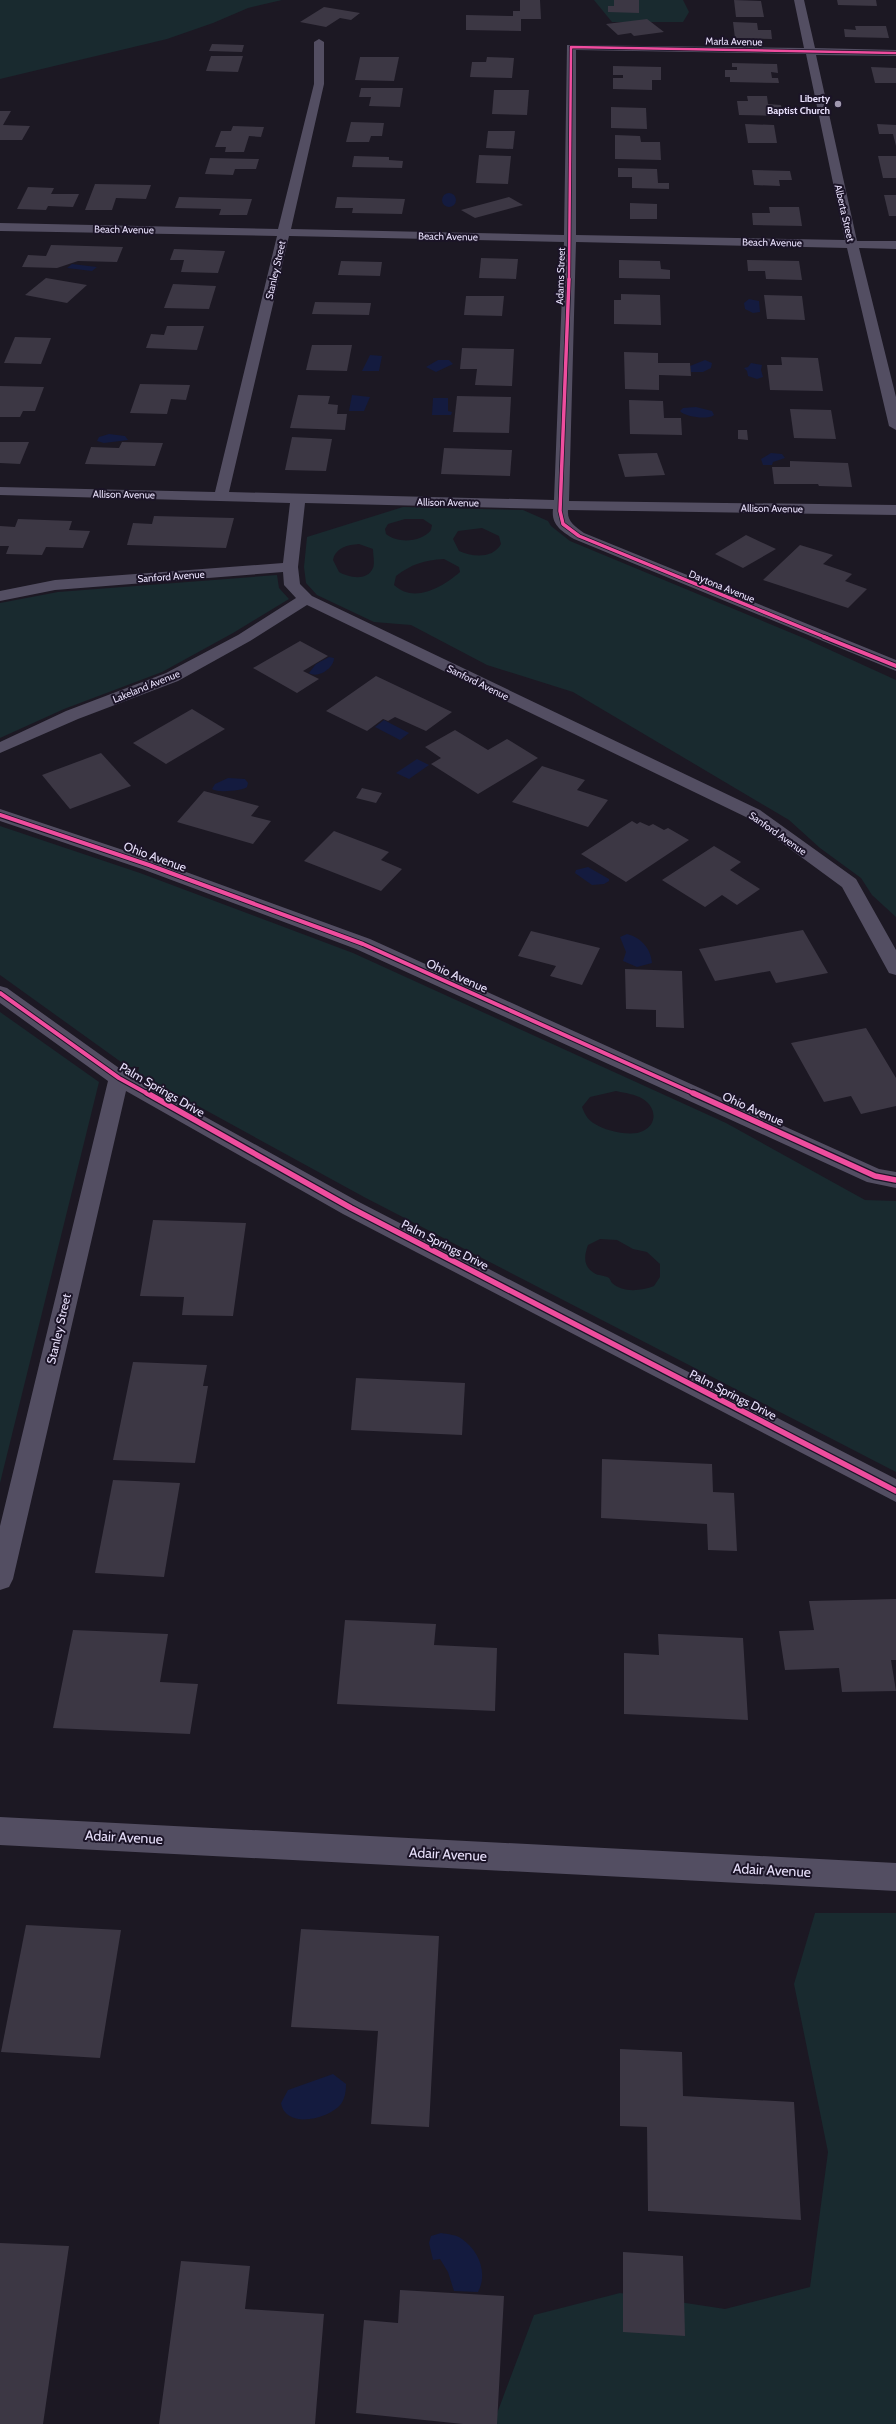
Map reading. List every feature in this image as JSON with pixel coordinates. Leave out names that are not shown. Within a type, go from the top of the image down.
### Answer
[{"type":"street","name":"Alberta Street","points":[[799,0],[809,52],[852,244],[896,426]]},
{"type":"street","name":"Stanley Street","points":[[221,496],[319,84],[319,42]]},
{"type":"street","name":"Marla Avenue","points":[[571,47],[896,53]]},
{"type":"street","name":"Adams Street","points":[[561,504],[570,239],[571,47]]},
{"type":"street","name":"Beach Avenue","points":[[1,230],[284,233],[896,245]]},
{"type":"street","name":"Allison Avenue","points":[[0,491],[896,510]]},
{"type":"street","points":[[290,567],[298,498]]},
{"type":"street","name":"Daytona Avenue","points":[[561,504],[559,515],[562,523],[579,536],[896,666]]},
{"type":"street","name":"Sanford Avenue","points":[[0,596],[55,585],[290,567],[292,585],[306,599],[754,814],[849,884],[896,968]]},
{"type":"street","name":"Lakeland Avenue","points":[[0,748],[72,715],[172,677],[244,638],[306,599]]},
{"type":"street","name":"Ohio Avenue","points":[[0,815],[149,865],[363,944],[875,1176],[896,1180]]},
{"type":"street","name":"Palm Springs Drive","points":[[0,993],[119,1078],[351,1208],[896,1491]]},
{"type":"street","name":"Stanley Street","points":[[0,1579],[119,1078]]},
{"type":"street","name":"Adair Avenue","points":[[0,1831],[896,1877]]},
{"type":"shaded area","points":[[0,0],[282,0],[248,8],[213,23],[167,39],[0,79]]},
{"type":"shaded area","points":[[594,0],[683,0],[689,12],[683,22],[612,22]]},
{"type":"shaded area","points":[[403,507],[523,510],[548,521],[551,526],[570,541],[806,639],[896,680],[896,917],[872,895],[861,878],[820,848],[789,820],[573,692],[487,665],[411,625],[374,622],[317,595],[306,583],[304,567],[307,537]],"holes":[[[405,519],[423,519],[432,525],[431,530],[422,537],[403,540],[386,534],[385,529],[388,524]],[[482,528],[499,536],[501,544],[497,549],[488,554],[470,555],[459,551],[453,539],[458,531]],[[359,544],[373,549],[374,566],[370,572],[362,577],[352,577],[339,572],[333,560],[337,552],[347,546]],[[444,559],[459,567],[460,572],[437,588],[419,593],[402,591],[394,585],[396,576],[407,568],[418,563]]]},
{"type":"shaded area","points":[[277,575],[279,588],[289,599],[233,633],[162,672],[64,709],[0,738],[0,603],[58,592]]},
{"type":"shaded area","points":[[0,826],[140,873],[353,953],[726,1123],[865,1200],[896,1201],[896,1472],[364,1197],[138,1073],[139,1067],[128,1067],[0,975]],"holes":[[[616,1091],[637,1096],[651,1106],[654,1115],[648,1128],[638,1133],[612,1131],[599,1127],[589,1119],[582,1107],[590,1097]],[[600,1239],[617,1240],[633,1249],[647,1252],[660,1264],[660,1277],[654,1286],[638,1290],[627,1290],[616,1286],[606,1276],[596,1274],[590,1270],[585,1260],[588,1245]]]},
{"type":"shaded area","points":[[0,1012],[99,1082],[0,1483]]},
{"type":"shaded area","points":[[815,1913],[896,1913],[896,2424],[493,2424],[534,2315],[620,2293],[725,2309],[810,2287],[828,2152],[794,1984]]},
{"type":"water","points":[[446,193],[452,193],[456,197],[456,203],[452,207],[446,207],[442,203],[442,197]]},
{"type":"water","points":[[72,264],[97,267],[92,271],[67,268]]},
{"type":"water","points":[[749,299],[759,301],[760,312],[753,313],[745,309],[744,303]]},
{"type":"water","points":[[370,355],[382,356],[379,371],[362,371]]},
{"type":"water","points":[[438,360],[449,360],[453,364],[436,372],[426,367]]},
{"type":"water","points":[[705,360],[712,363],[711,368],[703,372],[691,372],[690,366]]},
{"type":"water","points":[[751,363],[762,365],[761,370],[763,377],[757,379],[748,376],[747,371],[744,368],[748,367]]},
{"type":"water","points":[[352,395],[370,397],[364,411],[349,411]]},
{"type":"water","points":[[433,398],[448,398],[448,411],[452,412],[451,415],[432,415]]},
{"type":"water","points":[[696,407],[712,411],[714,415],[711,417],[697,417],[687,415],[680,411],[683,408]]},
{"type":"water","points":[[109,434],[125,436],[128,440],[104,443],[97,441],[99,437]]},
{"type":"water","points":[[771,453],[782,454],[785,458],[773,462],[772,465],[763,465],[761,459]]},
{"type":"water","points":[[329,657],[334,658],[333,662],[325,672],[317,675],[309,673],[316,664]]},
{"type":"water","points":[[384,720],[409,733],[400,740],[375,727]]},
{"type":"water","points":[[417,759],[429,765],[409,779],[396,773]]},
{"type":"water","points":[[228,778],[245,779],[248,783],[247,787],[240,790],[230,791],[219,791],[212,789],[215,784]]},
{"type":"water","points":[[588,867],[609,879],[609,881],[604,884],[592,885],[575,873],[576,870]]},
{"type":"water","points":[[627,934],[632,935],[644,944],[650,953],[652,963],[637,967],[623,961],[626,952],[620,937]]},
{"type":"water","points":[[333,2074],[346,2084],[341,2104],[335,2110],[317,2118],[308,2119],[298,2119],[290,2116],[284,2111],[281,2103],[288,2090]]},
{"type":"water","points":[[441,2233],[460,2238],[468,2244],[477,2256],[482,2270],[481,2285],[478,2292],[454,2291],[448,2272],[440,2259],[433,2260],[429,2243],[431,2236]]},
{"type":"building","points":[[520,0],[540,0],[541,19],[521,19],[521,31],[466,30],[466,15],[513,16],[513,11],[520,11]]},
{"type":"building","points":[[614,0],[639,0],[639,13],[608,12],[608,6],[614,6]]},
{"type":"building","points":[[734,0],[761,1],[764,17],[736,17]]},
{"type":"building","points":[[837,0],[876,0],[877,6],[838,5]]},
{"type":"building","points":[[324,7],[360,13],[351,20],[340,18],[326,27],[300,22]]},
{"type":"building","points":[[647,19],[664,32],[634,36],[631,33],[618,35],[606,24]]},
{"type":"building","points":[[733,22],[757,23],[758,30],[771,30],[772,39],[735,38]]},
{"type":"building","points":[[855,26],[886,26],[889,38],[845,37],[844,29],[856,30]]},
{"type":"building","points":[[212,44],[244,45],[242,52],[209,51]]},
{"type":"building","points":[[211,56],[243,56],[238,72],[206,71]]},
{"type":"building","points":[[360,57],[399,57],[394,81],[355,80]]},
{"type":"building","points":[[487,57],[514,58],[512,78],[470,77],[472,62],[486,62]]},
{"type":"building","points":[[732,63],[777,64],[778,73],[771,72],[772,78],[778,78],[779,83],[730,82],[730,77],[725,77],[725,70],[737,70],[737,67],[732,67]]},
{"type":"building","points":[[613,66],[661,67],[661,80],[652,80],[652,90],[613,89],[613,78],[623,78],[623,75],[613,75]]},
{"type":"building","points":[[871,67],[896,68],[896,83],[875,83]]},
{"type":"building","points":[[361,88],[403,88],[400,107],[369,106],[371,97],[359,97]]},
{"type":"building","points":[[494,90],[529,90],[527,115],[492,114]]},
{"type":"building","points":[[747,96],[767,96],[768,104],[781,105],[783,116],[739,115],[737,101],[748,101]]},
{"type":"building","points":[[611,107],[646,108],[647,129],[611,128]]},
{"type":"building","points":[[0,111],[11,111],[3,125],[30,126],[22,140],[0,140]]},
{"type":"building","points":[[351,122],[384,123],[382,136],[371,136],[369,142],[346,142]]},
{"type":"building","points":[[745,124],[774,125],[777,143],[748,143]]},
{"type":"building","points":[[877,124],[896,125],[896,146],[893,134],[879,134]]},
{"type":"building","points":[[233,126],[264,127],[261,137],[249,136],[244,152],[225,152],[226,147],[215,147],[221,131],[231,131]]},
{"type":"building","points":[[488,131],[515,131],[513,149],[486,148]]},
{"type":"building","points":[[615,135],[640,136],[641,142],[660,142],[661,160],[615,159]]},
{"type":"building","points":[[479,155],[511,156],[508,184],[476,183]]},
{"type":"building","points":[[354,156],[389,157],[389,160],[403,161],[402,168],[352,167]]},
{"type":"building","points":[[878,156],[896,156],[896,178],[883,178]]},
{"type":"building","points":[[210,158],[259,159],[256,169],[235,169],[233,175],[205,174]]},
{"type":"building","points":[[618,168],[657,169],[658,183],[669,183],[669,189],[632,188],[632,177],[618,177]]},
{"type":"building","points":[[752,170],[790,171],[792,180],[779,180],[780,186],[754,185]]},
{"type":"building","points":[[95,184],[151,185],[146,199],[116,198],[112,210],[85,210]]},
{"type":"building","points":[[28,187],[54,188],[51,194],[79,194],[73,207],[48,206],[46,210],[17,209]]},
{"type":"building","points":[[884,195],[896,195],[896,216],[889,216]]},
{"type":"building","points":[[179,197],[252,199],[247,215],[219,215],[221,209],[175,208]]},
{"type":"building","points":[[337,197],[405,199],[402,214],[352,213],[353,208],[335,208]]},
{"type":"building","points":[[509,197],[523,205],[475,218],[461,210]]},
{"type":"building","points":[[630,203],[657,204],[657,219],[630,219]]},
{"type":"building","points":[[769,207],[799,207],[802,226],[753,225],[752,213],[770,213]]},
{"type":"building","points":[[51,245],[123,247],[117,262],[78,261],[57,268],[22,267],[28,255],[46,256]]},
{"type":"building","points":[[174,249],[225,251],[218,273],[181,272],[184,260],[170,260]]},
{"type":"building","points":[[481,258],[518,259],[516,279],[479,278]]},
{"type":"building","points":[[619,260],[660,261],[661,269],[670,270],[670,279],[619,278]]},
{"type":"building","points":[[747,260],[799,261],[802,280],[766,279],[765,271],[748,271]]},
{"type":"building","points":[[341,261],[382,262],[380,276],[338,275]]},
{"type":"building","points":[[46,278],[87,285],[67,303],[25,295]]},
{"type":"building","points":[[173,284],[216,286],[209,309],[164,308]]},
{"type":"building","points":[[621,294],[660,295],[661,325],[614,324],[614,300],[621,300]]},
{"type":"building","points":[[764,295],[802,296],[805,320],[767,319]]},
{"type":"building","points":[[466,296],[504,296],[502,316],[464,315]]},
{"type":"building","points":[[315,302],[371,303],[369,315],[312,314]]},
{"type":"building","points":[[167,326],[204,326],[197,350],[146,348],[151,334],[164,335]]},
{"type":"building","points":[[15,337],[51,338],[41,364],[4,363]]},
{"type":"building","points":[[312,345],[352,345],[347,371],[306,370]]},
{"type":"building","points":[[462,348],[514,349],[512,386],[475,385],[477,369],[460,369]]},
{"type":"building","points":[[624,352],[658,353],[658,363],[690,363],[691,376],[659,375],[659,390],[625,389]]},
{"type":"building","points":[[781,357],[818,358],[823,391],[770,390],[767,365],[782,365]]},
{"type":"building","points":[[140,384],[190,385],[186,400],[171,399],[167,414],[130,413]]},
{"type":"building","points":[[0,386],[44,387],[35,411],[23,411],[20,417],[0,417]]},
{"type":"building","points":[[298,395],[330,396],[328,404],[338,405],[337,414],[347,414],[345,430],[290,428]]},
{"type":"building","points":[[457,396],[511,397],[509,433],[453,432]]},
{"type":"building","points":[[629,400],[663,401],[664,418],[681,418],[682,435],[630,434]]},
{"type":"building","points":[[790,409],[831,410],[836,439],[794,438]]},
{"type":"building","points":[[738,430],[747,430],[748,440],[738,439]]},
{"type":"building","points":[[292,437],[332,439],[326,471],[285,470]]},
{"type":"building","points":[[0,442],[29,442],[20,464],[0,463]]},
{"type":"building","points":[[122,442],[163,443],[155,466],[85,464],[91,447],[119,448]]},
{"type":"building","points":[[444,448],[512,450],[510,476],[441,474]]},
{"type":"building","points":[[657,453],[665,475],[625,477],[618,454]]},
{"type":"building","points":[[790,461],[848,463],[852,487],[819,486],[818,484],[774,484],[772,467],[790,467]]},
{"type":"building","points":[[154,516],[234,518],[226,548],[127,545],[133,523],[152,524]]},
{"type":"building","points":[[18,519],[72,521],[69,530],[90,531],[83,548],[46,547],[42,555],[6,554],[9,546],[0,546],[0,526],[15,527]]},
{"type":"building","points":[[746,535],[776,549],[743,568],[715,554]]},
{"type":"building","points":[[800,545],[833,555],[823,564],[852,574],[845,581],[867,589],[848,608],[763,580]]},
{"type":"building","points":[[300,641],[328,656],[303,671],[319,679],[297,693],[253,668]]},
{"type":"building","points":[[376,676],[452,712],[426,731],[395,717],[388,721],[383,719],[367,731],[326,711]]},
{"type":"building","points":[[192,709],[225,729],[166,764],[133,743]]},
{"type":"building","points":[[455,730],[488,750],[507,739],[538,758],[478,794],[431,764],[441,758],[425,747]]},
{"type":"building","points":[[101,753],[131,786],[70,809],[42,775]]},
{"type":"building","points":[[542,766],[585,780],[577,790],[608,800],[588,827],[512,802]]},
{"type":"building","points":[[362,788],[382,793],[376,803],[356,798]]},
{"type":"building","points":[[204,791],[259,806],[251,816],[271,821],[253,844],[177,822]]},
{"type":"building","points":[[632,821],[637,824],[640,822],[649,826],[653,824],[664,830],[668,828],[689,840],[626,882],[581,854]]},
{"type":"building","points":[[334,831],[389,852],[381,860],[402,869],[381,891],[304,861]]},
{"type":"building","points":[[714,846],[741,862],[730,870],[760,889],[737,905],[722,895],[705,907],[662,880]]},
{"type":"building","points":[[803,930],[828,973],[776,983],[770,971],[715,981],[699,949]]},
{"type":"building","points":[[531,931],[600,948],[582,985],[550,976],[556,966],[518,956]]},
{"type":"building","points":[[625,969],[682,971],[684,1028],[656,1027],[656,1010],[626,1009]]},
{"type":"building","points":[[866,1028],[896,1078],[896,1106],[861,1114],[851,1096],[824,1102],[791,1043]]},
{"type":"building","points":[[153,1220],[246,1223],[233,1316],[182,1315],[184,1297],[140,1296]]},
{"type":"building","points":[[133,1362],[207,1365],[203,1386],[208,1386],[195,1463],[113,1460]]},
{"type":"building","points":[[356,1378],[465,1383],[462,1435],[351,1430]]},
{"type":"building","points":[[602,1459],[712,1464],[713,1492],[734,1493],[737,1551],[708,1550],[707,1524],[601,1518]]},
{"type":"building","points":[[113,1480],[180,1483],[164,1577],[95,1573]]},
{"type":"building","points":[[896,1599],[896,1660],[891,1660],[896,1691],[842,1692],[839,1668],[785,1670],[779,1631],[814,1630],[809,1601]]},
{"type":"building","points":[[345,1620],[436,1624],[434,1645],[497,1648],[495,1711],[337,1704]]},
{"type":"building","points":[[73,1630],[168,1634],[160,1682],[198,1684],[190,1734],[53,1728]]},
{"type":"building","points":[[658,1634],[743,1638],[748,1720],[624,1714],[624,1653],[659,1655]]},
{"type":"building","points":[[26,1925],[121,1930],[100,2058],[1,2052]]},
{"type":"building","points":[[301,1929],[439,1936],[429,2127],[371,2124],[378,2031],[291,2027]]},
{"type":"building","points":[[620,2049],[682,2052],[683,2096],[794,2102],[801,2220],[648,2211],[647,2127],[620,2126]]},
{"type":"building","points":[[0,2243],[69,2246],[43,2424],[0,2424]]},
{"type":"building","points":[[623,2252],[683,2256],[685,2336],[623,2332]]},
{"type":"building","points":[[181,2261],[250,2266],[245,2309],[324,2314],[315,2424],[159,2424]]},
{"type":"building","points":[[400,2290],[504,2296],[497,2424],[463,2424],[356,2413],[364,2320],[398,2323]]},
{"type":"cycle path","points":[[896,53],[571,47],[570,239],[560,511],[561,521],[563,524],[579,536],[896,666]]},
{"type":"cycle path","points":[[0,815],[149,865],[363,944],[875,1176],[896,1180]]},
{"type":"cycle path","points":[[0,993],[119,1078],[351,1208],[896,1491]]},
{"type":"place","name":"Liberty Baptist Church","points":[[838,104]]}]
